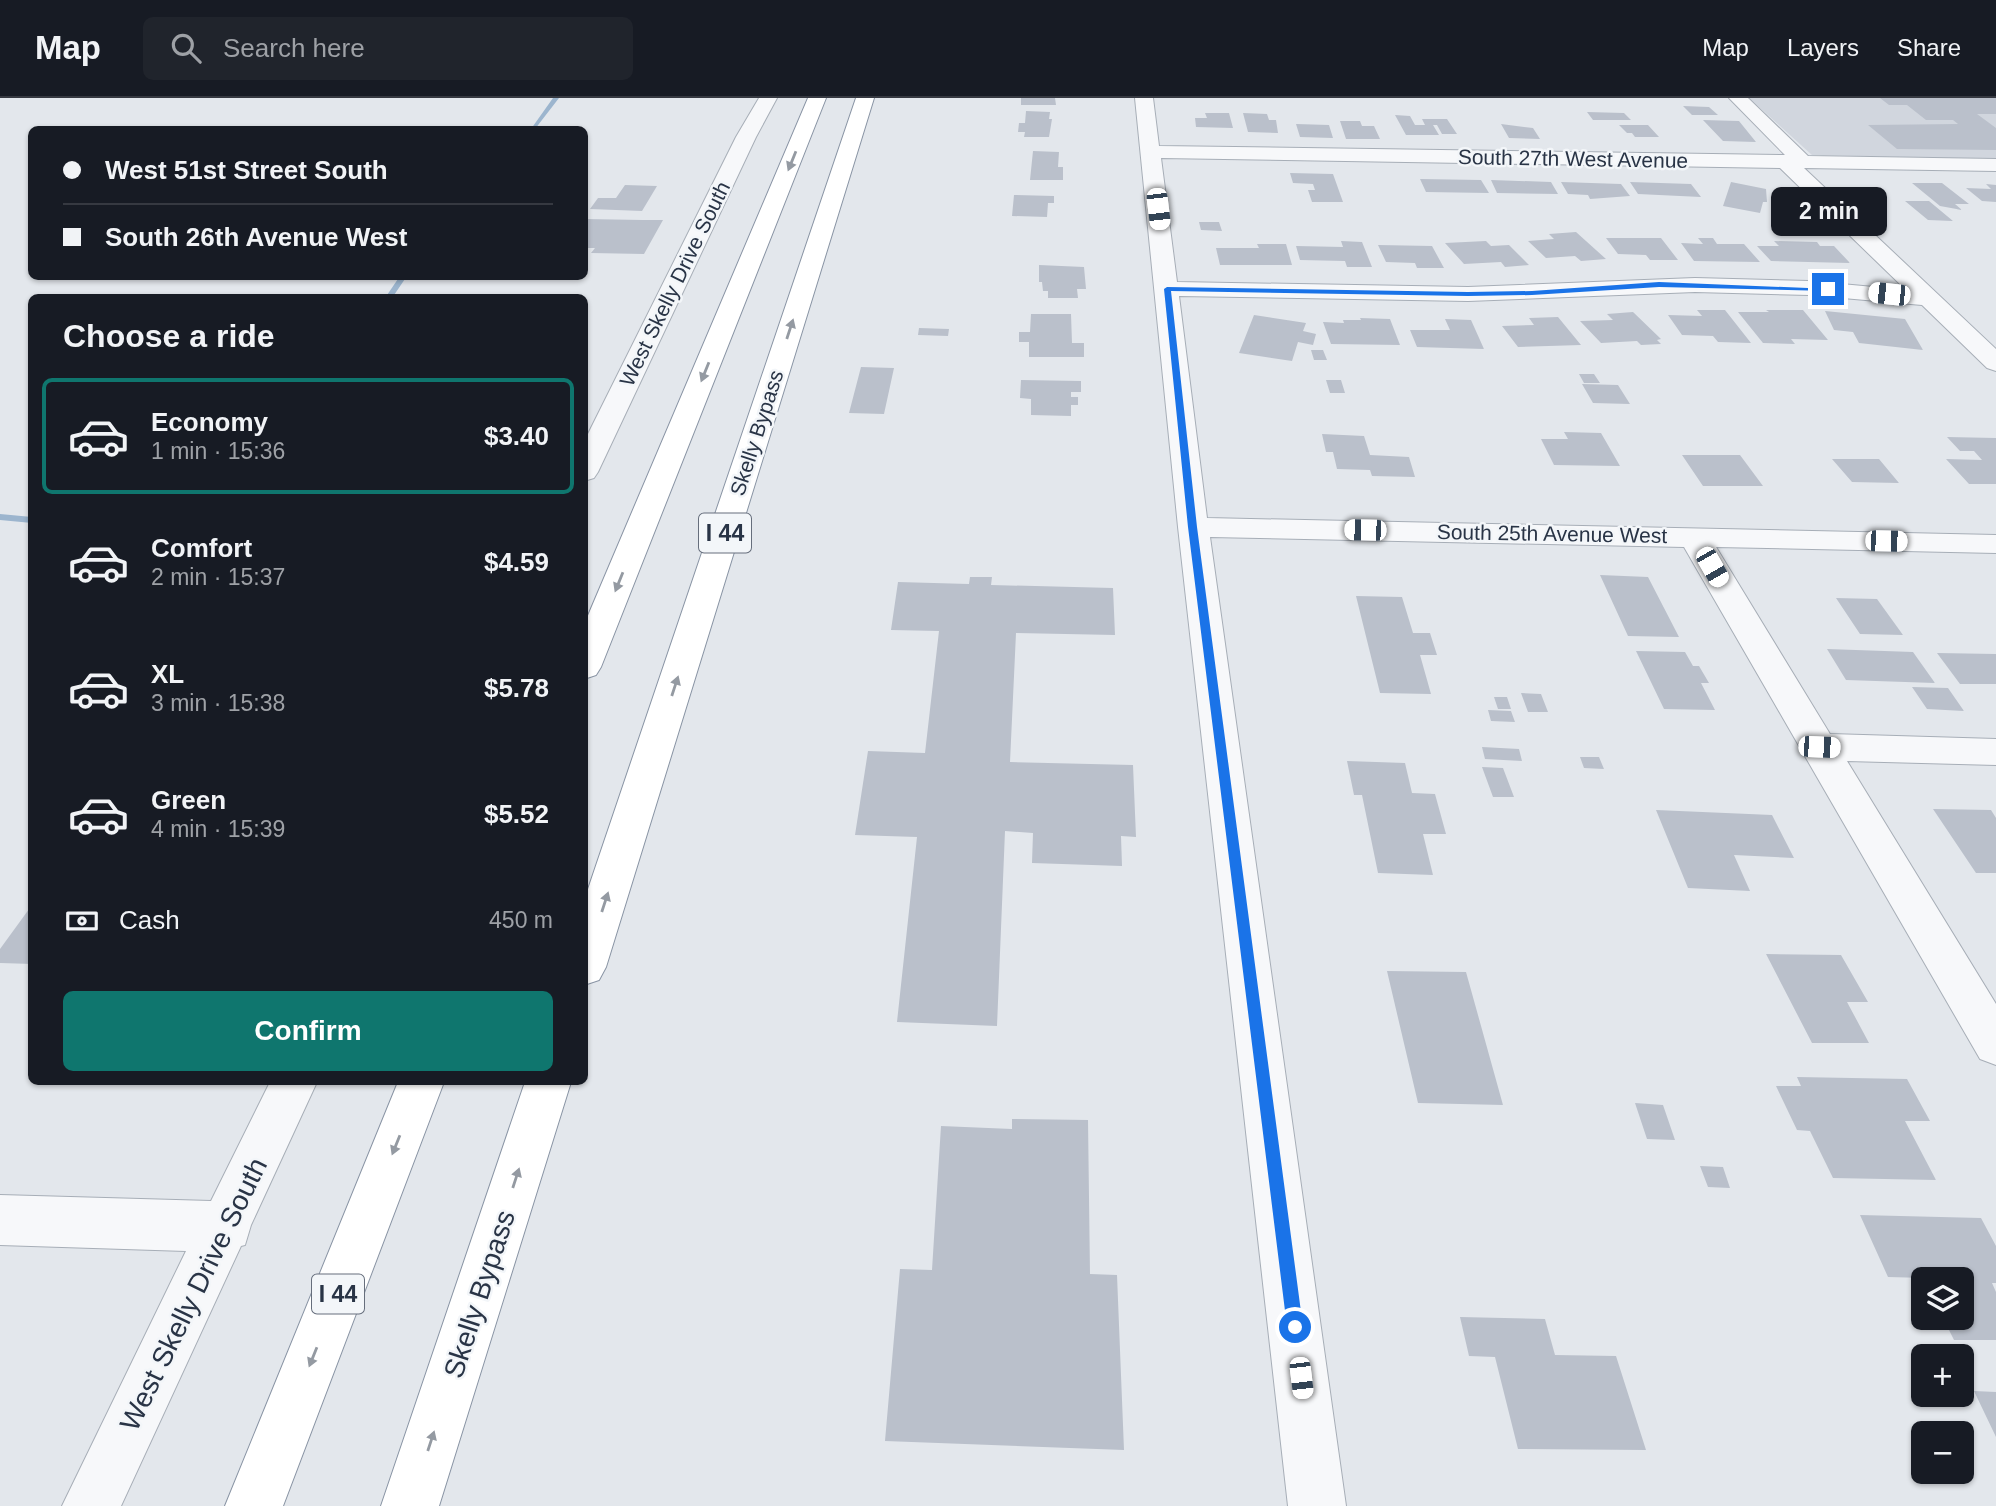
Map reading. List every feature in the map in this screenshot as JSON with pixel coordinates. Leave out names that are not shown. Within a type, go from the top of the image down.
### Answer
[{"type":"highway","points":[[588,657],[817,98]]},
{"type":"highway","name":"Skelly Bypass","points":[[588,955],[865,98]]},
{"type":"highway","name":"I 44","points":[[254,1506],[420,1085]]},
{"type":"highway","name":"Skelly Bypass","points":[[411,1506],[547,1085]]},
{"type":"street","name":"West Skelly Drive South","points":[[588,464],[746,137],[768,98]]},
{"type":"street","points":[[1144,98],[1193,527],[1317,1506]]},
{"type":"street","points":[[1738,98],[1793,162],[1996,363]]},
{"type":"street","name":"South 27th West Avenue","points":[[1151,152],[1996,165]]},
{"type":"street","points":[[1167,289],[1468,294],[1696,285],[1809,288],[1931,299]]},
{"type":"street","name":"South 25th Avenue West","points":[[1193,527],[1996,544]]},
{"type":"street","points":[[1694,537],[1996,1045]]},
{"type":"street","points":[[1819,747],[1996,752]]},
{"type":"street","name":"West Skelly Drive South","points":[[91,1506],[294,1085]]},
{"type":"street","points":[[0,1220],[227,1227]]},
{"type":"shaded area","points":[[1749,98],[1996,98],[1996,159],[1812,155]]},
{"type":"building","points":[[1021,98],[1055,98],[1056,105],[1021,105]]},
{"type":"building","points":[[1880,98],[1996,98],[1996,114],[1977,114],[1996,128],[1996,150],[1897,149],[1868,125],[1958,124],[1953,120],[1926,120],[1907,105],[1889,105]]},
{"type":"building","points":[[1683,106],[1709,107],[1718,115],[1692,115]]},
{"type":"building","points":[[1026,111],[1050,112],[1049,119],[1052,119],[1049,137],[1024,137],[1025,132],[1018,132],[1019,123],[1025,123]]},
{"type":"building","points":[[1587,112],[1624,113],[1631,120],[1593,120]]},
{"type":"building","points":[[1205,113],[1229,113],[1233,128],[1196,127],[1195,118],[1207,118]]},
{"type":"building","points":[[1243,113],[1267,114],[1269,120],[1276,120],[1278,133],[1248,132]]},
{"type":"building","points":[[1395,115],[1410,116],[1415,125],[1425,125],[1422,119],[1447,119],[1457,134],[1442,134],[1437,125],[1433,125],[1439,135],[1406,135]]},
{"type":"building","points":[[1703,120],[1739,121],[1756,142],[1723,141]]},
{"type":"building","points":[[1340,121],[1360,121],[1362,126],[1374,126],[1380,139],[1346,139]]},
{"type":"building","points":[[1296,124],[1329,125],[1333,138],[1300,137]]},
{"type":"building","points":[[1501,124],[1533,128],[1540,139],[1509,138]]},
{"type":"building","points":[[1619,125],[1648,125],[1659,137],[1635,137]]},
{"type":"building","points":[[1033,151],[1059,152],[1058,167],[1063,167],[1063,180],[1030,180]]},
{"type":"building","points":[[1290,173],[1333,174],[1343,202],[1312,202],[1308,190],[1315,190],[1313,184],[1293,183]]},
{"type":"building","points":[[1420,179],[1481,180],[1489,193],[1426,192]]},
{"type":"building","points":[[1491,180],[1551,182],[1558,194],[1497,193]]},
{"type":"building","points":[[1561,182],[1621,184],[1630,196],[1590,199],[1588,195],[1568,194]]},
{"type":"building","points":[[1630,182],[1691,184],[1701,197],[1638,194]]},
{"type":"building","points":[[1731,182],[1766,189],[1767,202],[1763,202],[1760,213],[1723,206]]},
{"type":"building","points":[[1912,183],[1942,183],[1969,204],[1955,204],[1962,210],[1940,206]]},
{"type":"building","points":[[1986,184],[1996,185],[1996,202],[1982,201],[1966,188],[1991,189]]},
{"type":"building","points":[[625,185],[657,186],[642,211],[590,209],[598,198],[616,198]]},
{"type":"building","points":[[1014,195],[1054,196],[1054,203],[1048,203],[1047,217],[1012,216]]},
{"type":"building","points":[[1905,201],[1929,201],[1953,221],[1928,220]]},
{"type":"building","points":[[588,219],[663,220],[644,254],[591,253],[595,248],[588,248]]},
{"type":"building","points":[[1199,222],[1219,222],[1222,231],[1201,230]]},
{"type":"building","points":[[1576,232],[1606,259],[1581,261],[1575,256],[1546,258],[1528,241],[1554,239],[1549,234]]},
{"type":"building","points":[[1606,238],[1661,238],[1678,260],[1650,260],[1646,255],[1618,254]]},
{"type":"building","points":[[1698,238],[1713,238],[1717,244],[1744,244],[1760,262],[1694,261],[1681,243],[1703,244]]},
{"type":"building","points":[[1341,241],[1362,242],[1372,267],[1347,267],[1345,261],[1300,260],[1296,246],[1343,247]]},
{"type":"building","points":[[1486,241],[1491,246],[1509,245],[1529,265],[1505,267],[1501,262],[1464,264],[1445,243]]},
{"type":"building","points":[[1774,241],[1817,242],[1820,246],[1834,246],[1850,263],[1771,261],[1757,246],[1779,246]]},
{"type":"building","points":[[1257,244],[1286,244],[1292,265],[1220,265],[1216,248],[1259,248]]},
{"type":"building","points":[[1378,245],[1432,246],[1444,268],[1417,268],[1415,263],[1386,262]]},
{"type":"building","points":[[1039,265],[1084,267],[1086,289],[1077,289],[1078,298],[1048,298],[1048,291],[1043,291],[1042,282],[1039,282]]},
{"type":"building","points":[[1697,310],[1725,310],[1751,343],[1718,342],[1713,336],[1682,335],[1668,315],[1702,316]]},
{"type":"building","points":[[1766,310],[1803,310],[1828,340],[1791,339],[1795,344],[1763,343],[1738,312],[1769,312]]},
{"type":"building","points":[[1825,311],[1905,319],[1923,350],[1859,343],[1853,332],[1834,330]]},
{"type":"building","points":[[1633,312],[1661,339],[1657,340],[1661,344],[1641,345],[1637,341],[1601,343],[1580,321],[1613,320],[1607,314]]},
{"type":"building","points":[[1031,314],[1071,314],[1072,343],[1084,343],[1084,357],[1029,357],[1029,342],[1019,342],[1019,332],[1030,332]]},
{"type":"building","points":[[1254,315],[1306,323],[1303,331],[1316,334],[1313,345],[1298,342],[1292,361],[1239,353]]},
{"type":"building","points":[[1558,317],[1581,345],[1518,347],[1502,326],[1534,325],[1529,318]]},
{"type":"building","points":[[1360,318],[1390,319],[1400,345],[1331,344],[1323,322],[1344,323],[1343,320],[1361,320]]},
{"type":"building","points":[[1445,319],[1471,320],[1484,349],[1417,347],[1410,330],[1450,330]]},
{"type":"building","points":[[919,328],[949,329],[948,336],[918,335]]},
{"type":"building","points":[[1311,350],[1323,350],[1327,360],[1314,360]]},
{"type":"building","points":[[861,367],[894,368],[884,414],[849,413]]},
{"type":"building","points":[[1579,374],[1594,374],[1600,383],[1584,383]]},
{"type":"building","points":[[1021,380],[1081,381],[1081,392],[1071,392],[1071,397],[1078,397],[1078,405],[1071,405],[1071,416],[1031,415],[1031,399],[1020,398]]},
{"type":"building","points":[[1326,380],[1341,380],[1345,393],[1330,393]]},
{"type":"building","points":[[1582,384],[1618,385],[1630,404],[1593,403]]},
{"type":"building","points":[[1564,432],[1601,433],[1620,466],[1554,465],[1541,439],[1568,439]]},
{"type":"building","points":[[1322,434],[1364,436],[1370,455],[1409,457],[1415,477],[1372,476],[1370,470],[1337,469],[1333,452],[1326,452]]},
{"type":"building","points":[[1947,437],[1996,438],[1996,484],[1969,484],[1946,459],[1982,460],[1974,451],[1960,451]]},
{"type":"building","points":[[1682,455],[1740,455],[1763,486],[1703,486]]},
{"type":"building","points":[[1832,459],[1879,459],[1899,483],[1852,482]]},
{"type":"building","points":[[1600,575],[1648,577],[1679,637],[1628,636]]},
{"type":"building","points":[[970,577],[992,577],[991,585],[1113,588],[1115,635],[1016,633],[1010,762],[1133,765],[1136,837],[1121,836],[1122,866],[1032,863],[1033,833],[1005,831],[997,1026],[897,1022],[917,837],[855,835],[868,751],[925,753],[939,631],[891,630],[898,582],[969,584]]},
{"type":"building","points":[[1356,596],[1402,597],[1413,633],[1430,633],[1437,655],[1420,655],[1431,694],[1380,693]]},
{"type":"building","points":[[1836,598],[1877,599],[1903,635],[1860,634]]},
{"type":"building","points":[[1827,649],[1913,652],[1935,683],[1846,680]]},
{"type":"building","points":[[1636,651],[1685,652],[1693,666],[1699,666],[1709,683],[1701,683],[1715,710],[1664,709]]},
{"type":"building","points":[[1937,653],[1996,654],[1996,684],[1960,684]]},
{"type":"building","points":[[1912,687],[1948,688],[1964,711],[1927,709]]},
{"type":"building","points":[[1521,693],[1541,694],[1548,712],[1528,712]]},
{"type":"building","points":[[1494,697],[1507,697],[1511,709],[1498,709]]},
{"type":"building","points":[[1488,710],[1511,711],[1515,722],[1491,721]]},
{"type":"building","points":[[1482,747],[1519,749],[1522,761],[1485,759]]},
{"type":"building","points":[[1580,757],[1599,757],[1604,769],[1584,768]]},
{"type":"building","points":[[1347,761],[1405,763],[1412,793],[1435,794],[1446,834],[1423,834],[1433,875],[1378,873],[1362,795],[1354,795]]},
{"type":"building","points":[[1482,767],[1503,768],[1514,797],[1493,797]]},
{"type":"building","points":[[1933,809],[1991,810],[1996,818],[1996,873],[1976,873]]},
{"type":"building","points":[[1656,810],[1772,815],[1794,858],[1734,855],[1750,891],[1688,888]]},
{"type":"building","points":[[28,910],[28,964],[0,963],[0,949]]},
{"type":"building","points":[[1766,954],[1841,955],[1868,1002],[1847,1002],[1869,1043],[1812,1043]]},
{"type":"building","points":[[1387,971],[1466,972],[1503,1105],[1418,1103]]},
{"type":"building","points":[[1797,1077],[1907,1079],[1930,1121],[1905,1121],[1936,1180],[1833,1178],[1810,1131],[1797,1130],[1776,1086],[1801,1086]]},
{"type":"building","points":[[1635,1103],[1663,1105],[1675,1140],[1647,1139]]},
{"type":"building","points":[[1012,1119],[1088,1120],[1090,1274],[1117,1275],[1124,1450],[885,1441],[900,1269],[932,1270],[941,1126],[1012,1129]]},
{"type":"building","points":[[1700,1166],[1723,1167],[1730,1188],[1708,1187]]},
{"type":"building","points":[[1860,1215],[1981,1218],[1996,1246],[1996,1283],[1992,1283],[1996,1292],[1996,1340],[1954,1340],[1949,1330],[1974,1330],[1974,1267],[1911,1267],[1911,1278],[1888,1277]]},
{"type":"building","points":[[1460,1317],[1545,1319],[1555,1355],[1616,1356],[1646,1450],[1518,1449],[1495,1357],[1469,1356]]},
{"type":"building","points":[[1974,1391],[1996,1392],[1996,1437]]},
{"type":"waterway","points":[[535,126],[556,98]]},
{"type":"waterway","points":[[391,294],[401,280]]},
{"type":"waterway","points":[[0,517],[28,520]]},
{"type":"route","points":[[1295,1327],[1193,527],[1167,289],[1468,294],[1659,285],[1828,289]]}]
